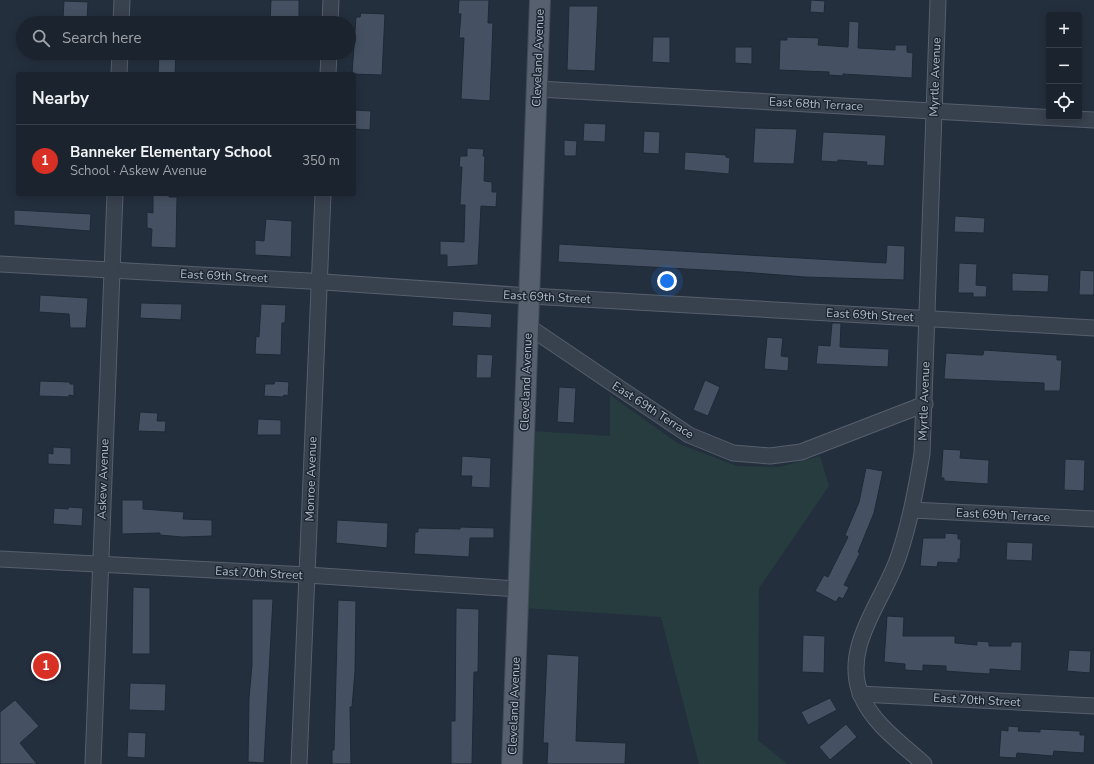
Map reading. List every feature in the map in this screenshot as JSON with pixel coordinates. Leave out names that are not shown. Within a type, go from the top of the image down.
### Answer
[{"type":"main road","name":"Cleveland Avenue","points":[[512,764],[538,89],[540,0]]},
{"type":"street","points":[[121,16],[122,0]]},
{"type":"street","points":[[330,16],[331,0]]},
{"type":"street","name":"Myrtle Avenue","points":[[924,764],[878,721],[868,709],[860,694],[856,677],[858,644],[898,557],[912,510],[922,454],[925,404],[926,319],[938,0]]},
{"type":"street","points":[[119,72],[120,60]]},
{"type":"street","points":[[328,72],[329,60]]},
{"type":"street","name":"East 68th Terrace","points":[[538,89],[1094,120]]},
{"type":"street","name":"Askew Avenue","points":[[93,764],[115,196]]},
{"type":"street","name":"Monroe Avenue","points":[[299,764],[323,196]]},
{"type":"street","name":"East 69th Street","points":[[0,264],[320,281],[530,296],[1094,328]]},
{"type":"street","name":"East 69th Terrace","points":[[529,327],[689,436],[733,453],[770,456],[801,452],[925,404]]},
{"type":"street","name":"East 69th Terrace","points":[[912,510],[1094,519]]},
{"type":"street","name":"East 70th Street","points":[[0,559],[307,575],[518,589]]},
{"type":"street","name":"East 70th Street","points":[[860,694],[1094,706]]},
{"type":"green space","points":[[610,395],[679,444],[737,466],[779,467],[820,456],[829,486],[759,588],[758,740],[787,764],[699,764],[661,617],[526,608],[531,431],[610,436]]},
{"type":"building","points":[[271,0],[299,0],[299,16],[270,16]]},
{"type":"building","points":[[459,0],[489,0],[488,23],[493,23],[490,101],[461,99],[464,38],[459,38],[461,14],[458,14]]},
{"type":"building","points":[[811,0],[825,1],[824,13],[810,12]]},
{"type":"building","points":[[64,1],[88,2],[87,16],[63,16]]},
{"type":"building","points":[[569,6],[598,6],[595,71],[567,70]]},
{"type":"building","points":[[361,13],[385,14],[382,75],[356,74],[356,72],[352,72],[353,60],[356,60],[356,17],[360,17]]},
{"type":"building","points":[[849,21],[859,22],[858,48],[895,50],[895,45],[907,45],[907,52],[913,53],[912,78],[843,74],[843,76],[829,75],[829,72],[779,70],[780,40],[787,40],[787,37],[819,38],[818,45],[848,47]]},
{"type":"building","points":[[653,37],[670,37],[670,63],[652,62]]},
{"type":"building","points":[[735,47],[752,47],[752,64],[735,63]]},
{"type":"building","points":[[159,60],[176,60],[175,72],[158,72]]},
{"type":"building","points":[[356,110],[371,111],[370,130],[356,129]]},
{"type":"building","points":[[584,123],[606,124],[605,142],[583,141]]},
{"type":"building","points":[[755,128],[797,129],[794,164],[753,163]]},
{"type":"building","points":[[644,131],[660,132],[659,154],[643,153]]},
{"type":"building","points":[[823,132],[886,135],[884,166],[866,165],[867,162],[838,160],[838,162],[821,161]]},
{"type":"building","points":[[564,140],[577,141],[576,156],[564,156]]},
{"type":"building","points":[[467,148],[484,149],[484,181],[492,182],[492,192],[497,192],[496,207],[481,206],[478,265],[447,267],[447,255],[440,255],[440,241],[464,242],[465,205],[460,205],[462,167],[459,167],[460,156],[467,156]]},
{"type":"building","points":[[685,152],[726,155],[726,157],[730,158],[729,174],[684,170]]},
{"type":"building","points":[[153,196],[177,197],[176,248],[151,247],[152,229],[147,228],[147,212],[153,213]]},
{"type":"building","points":[[14,210],[91,214],[90,231],[14,225]]},
{"type":"building","points":[[955,216],[985,218],[984,233],[954,232]]},
{"type":"building","points":[[266,219],[292,221],[291,257],[255,255],[255,240],[264,241]]},
{"type":"building","points":[[559,244],[886,263],[887,245],[905,246],[904,280],[805,277],[558,262]]},
{"type":"building","points":[[959,263],[977,264],[976,285],[987,286],[986,297],[973,297],[973,293],[958,293]]},
{"type":"building","points":[[1080,270],[1094,271],[1094,295],[1079,295]]},
{"type":"building","points":[[1012,273],[1049,275],[1048,292],[1012,291]]},
{"type":"building","points":[[40,295],[88,298],[86,328],[70,328],[69,314],[39,312]]},
{"type":"building","points":[[141,303],[182,304],[181,320],[140,318]]},
{"type":"building","points":[[261,304],[286,305],[285,323],[282,323],[281,355],[255,354],[256,336],[259,337]]},
{"type":"building","points":[[453,311],[492,314],[491,328],[452,326]]},
{"type":"building","points":[[832,323],[841,323],[840,347],[889,349],[888,367],[816,364],[818,345],[830,346]]},
{"type":"building","points":[[767,337],[783,338],[781,356],[789,357],[788,371],[764,369]]},
{"type":"building","points":[[984,350],[1057,355],[1057,360],[1062,360],[1060,391],[1044,391],[1044,383],[944,379],[946,353],[983,355]]},
{"type":"building","points":[[477,354],[493,355],[491,378],[476,378]]},
{"type":"building","points":[[705,380],[720,387],[708,416],[693,410]]},
{"type":"building","points":[[40,381],[70,382],[70,384],[74,384],[74,396],[39,396]]},
{"type":"building","points":[[275,381],[289,382],[288,396],[264,396],[265,384],[274,384]]},
{"type":"building","points":[[559,387],[576,388],[574,423],[557,422]]},
{"type":"building","points":[[140,412],[158,413],[157,421],[166,421],[165,432],[138,431]]},
{"type":"building","points":[[258,419],[281,420],[281,435],[257,435]]},
{"type":"building","points":[[53,447],[71,448],[71,465],[48,464],[48,453],[53,454]]},
{"type":"building","points":[[943,449],[961,450],[960,458],[989,460],[988,484],[944,481],[944,478],[941,478]]},
{"type":"building","points":[[462,456],[491,458],[490,488],[471,487],[472,476],[461,476]]},
{"type":"building","points":[[1065,459],[1085,460],[1084,491],[1064,490]]},
{"type":"building","points":[[866,468],[883,471],[874,513],[858,552],[860,553],[844,585],[849,587],[843,599],[839,597],[836,602],[815,591],[824,575],[828,577],[848,537],[845,535],[859,502]]},
{"type":"building","points":[[122,500],[143,500],[143,509],[184,512],[183,519],[212,520],[212,536],[182,537],[160,535],[160,533],[122,534]]},
{"type":"building","points":[[69,507],[83,508],[82,526],[53,524],[54,508],[68,509]]},
{"type":"building","points":[[337,520],[388,523],[387,548],[336,543]]},
{"type":"building","points":[[460,527],[494,528],[494,538],[470,538],[469,557],[414,554],[415,532],[418,532],[418,528],[460,529]]},
{"type":"building","points":[[945,533],[958,534],[958,539],[961,539],[960,559],[958,559],[958,563],[938,562],[937,567],[920,566],[923,538],[945,538]]},
{"type":"building","points":[[1007,542],[1033,543],[1032,561],[1006,560]]},
{"type":"building","points":[[133,587],[150,588],[150,654],[132,654]]},
{"type":"building","points":[[252,599],[273,599],[264,763],[248,762],[249,698],[252,665]]},
{"type":"building","points":[[338,600],[356,601],[355,671],[352,707],[350,707],[351,764],[332,764],[332,750],[334,750]]},
{"type":"building","points":[[456,608],[479,609],[478,672],[474,672],[472,764],[451,764],[451,721],[455,721]]},
{"type":"building","points":[[887,616],[904,617],[903,636],[955,636],[955,643],[977,645],[977,641],[989,642],[989,646],[1011,646],[1011,642],[1022,642],[1021,671],[990,669],[990,674],[972,673],[946,671],[946,666],[923,665],[923,671],[905,670],[905,664],[884,662]]},
{"type":"building","points":[[803,635],[825,636],[824,673],[802,672]]},
{"type":"building","points":[[1069,650],[1091,651],[1090,673],[1067,671]]},
{"type":"building","points":[[547,654],[579,656],[576,741],[626,743],[625,764],[547,764],[548,743],[543,743]]},
{"type":"building","points":[[130,683],[166,684],[165,711],[129,710]]},
{"type":"building","points":[[830,698],[837,710],[808,725],[801,712]]},
{"type":"building","points":[[15,700],[39,726],[20,743],[37,764],[0,764],[0,712]]},
{"type":"building","points":[[846,724],[857,737],[830,760],[819,747]]},
{"type":"building","points":[[1008,726],[1019,727],[1018,731],[1040,732],[1040,729],[1080,731],[1080,735],[1085,735],[1084,753],[1054,751],[1053,756],[1017,753],[1016,758],[999,757],[1001,730],[1008,731]]},
{"type":"building","points":[[128,732],[146,733],[145,758],[127,757]]},
{"type":"place","name":"Banneker Elementary School","points":[[46,666]]}]
